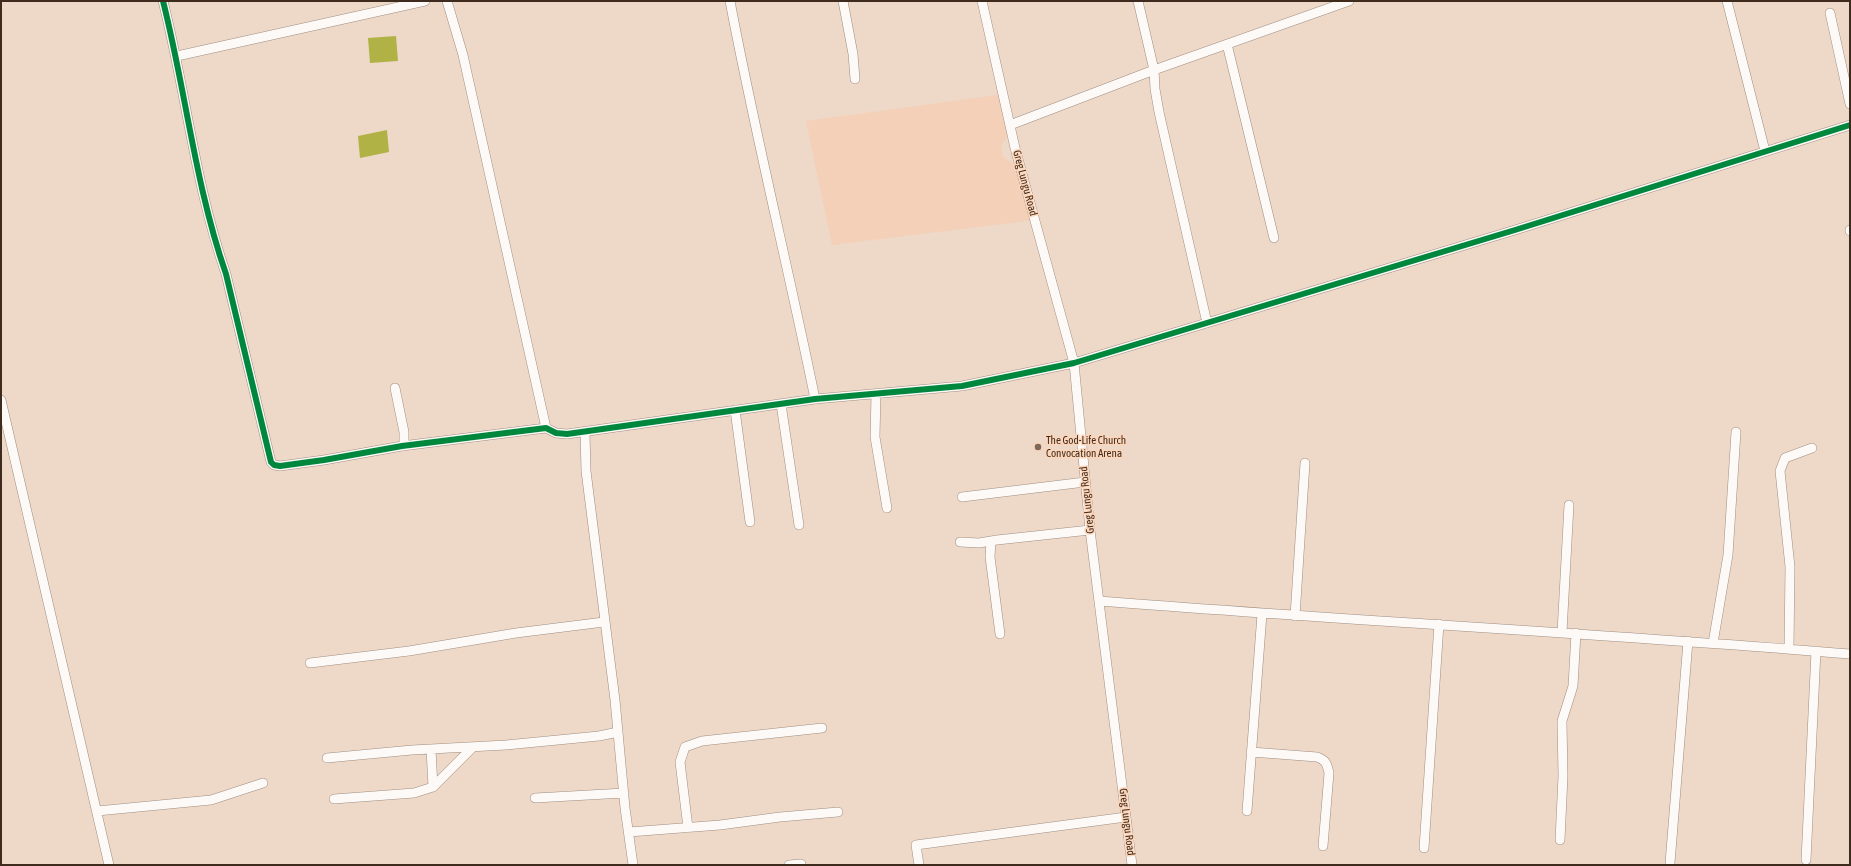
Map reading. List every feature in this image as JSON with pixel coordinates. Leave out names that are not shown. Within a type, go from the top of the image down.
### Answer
[{"type":"street","points":[[163,1],[176,56],[187,124],[206,205],[217,249],[226,274],[271,462],[274,466],[324,460],[404,446],[546,428],[556,433],[567,434],[816,399],[962,386],[1074,363],[1515,230],[1766,150],[1850,125]]},
{"type":"street","points":[[176,56],[425,1]]},
{"type":"street","points":[[730,1],[746,84],[816,399]]},
{"type":"street","points":[[843,1],[853,54],[855,79]]},
{"type":"street","name":"Greg Lungu Road","points":[[982,1],[1010,125],[1074,363],[1090,530],[1132,865]]},
{"type":"street","points":[[1138,1],[1154,70],[1155,89],[1159,112],[1207,323]]},
{"type":"street","points":[[1010,125],[1154,70],[1349,1]]},
{"type":"street","points":[[1726,1],[1766,150]]},
{"type":"street","points":[[450,2],[546,428]]},
{"type":"street","points":[[1830,13],[1850,104]]},
{"type":"street","points":[[1227,44],[1274,238]]},
{"type":"street","points":[[395,388],[404,432],[404,446]]},
{"type":"street","points":[[876,394],[875,437],[887,508]]},
{"type":"street","points":[[1,400],[109,865]]},
{"type":"street","points":[[782,404],[799,525]]},
{"type":"street","points":[[735,410],[750,522]]},
{"type":"street","points":[[585,432],[586,471],[633,865]]},
{"type":"street","points":[[1713,643],[1728,555],[1736,432]]},
{"type":"street","points":[[1788,649],[1790,567],[1780,471],[1785,458],[1812,448]]},
{"type":"street","points":[[1296,616],[1305,463]]},
{"type":"street","points":[[962,497],[1085,482]]},
{"type":"street","points":[[1562,632],[1569,505]]},
{"type":"street","points":[[960,542],[973,544],[1090,530]]},
{"type":"street","points":[[991,541],[990,557],[1000,634]]},
{"type":"street","points":[[1100,601],[1262,614],[1562,632],[1850,654]]},
{"type":"street","points":[[1247,811],[1262,614]]},
{"type":"street","points":[[310,663],[409,651],[516,633],[604,622]]},
{"type":"street","points":[[1424,848],[1439,624]]},
{"type":"street","points":[[1560,840],[1564,776],[1562,721],[1573,686],[1576,633]]},
{"type":"street","points":[[1670,863],[1688,641]]},
{"type":"street","points":[[1806,860],[1816,651]]},
{"type":"street","points":[[688,828],[680,762],[685,747],[702,741],[822,728]]},
{"type":"street","points":[[327,758],[431,749],[472,748],[599,736],[618,732]]},
{"type":"street","points":[[334,799],[414,793],[434,787],[472,748]]},
{"type":"street","points":[[431,749],[434,787]]},
{"type":"street","points":[[1251,752],[1317,757],[1323,759],[1327,764],[1329,773],[1323,846]]},
{"type":"street","points":[[97,811],[211,800],[263,783]]},
{"type":"street","points":[[535,798],[624,793]]},
{"type":"street","points":[[630,832],[688,828],[838,812]]},
{"type":"street","points":[[919,865],[916,845],[1126,818]]},
{"type":"street","points":[[789,865],[801,864]]},
{"type":"shaded area","points":[[396,36],[398,61],[370,63],[368,38]]},
{"type":"shaded area","points":[[1005,94],[1008,133],[1001,147],[1003,157],[1014,164],[1034,220],[832,245],[806,121]]},
{"type":"shaded area","points":[[387,130],[389,152],[360,158],[358,136]]},
{"type":"cycle path","points":[[163,1],[206,207],[226,274],[271,462],[274,465],[280,466],[402,446],[546,428],[556,433],[567,434],[815,399],[962,386],[1074,363],[1515,230],[1850,125]]},
{"type":"place","name":"The God-Life Church Convocation Arena","points":[[1038,447]]}]
